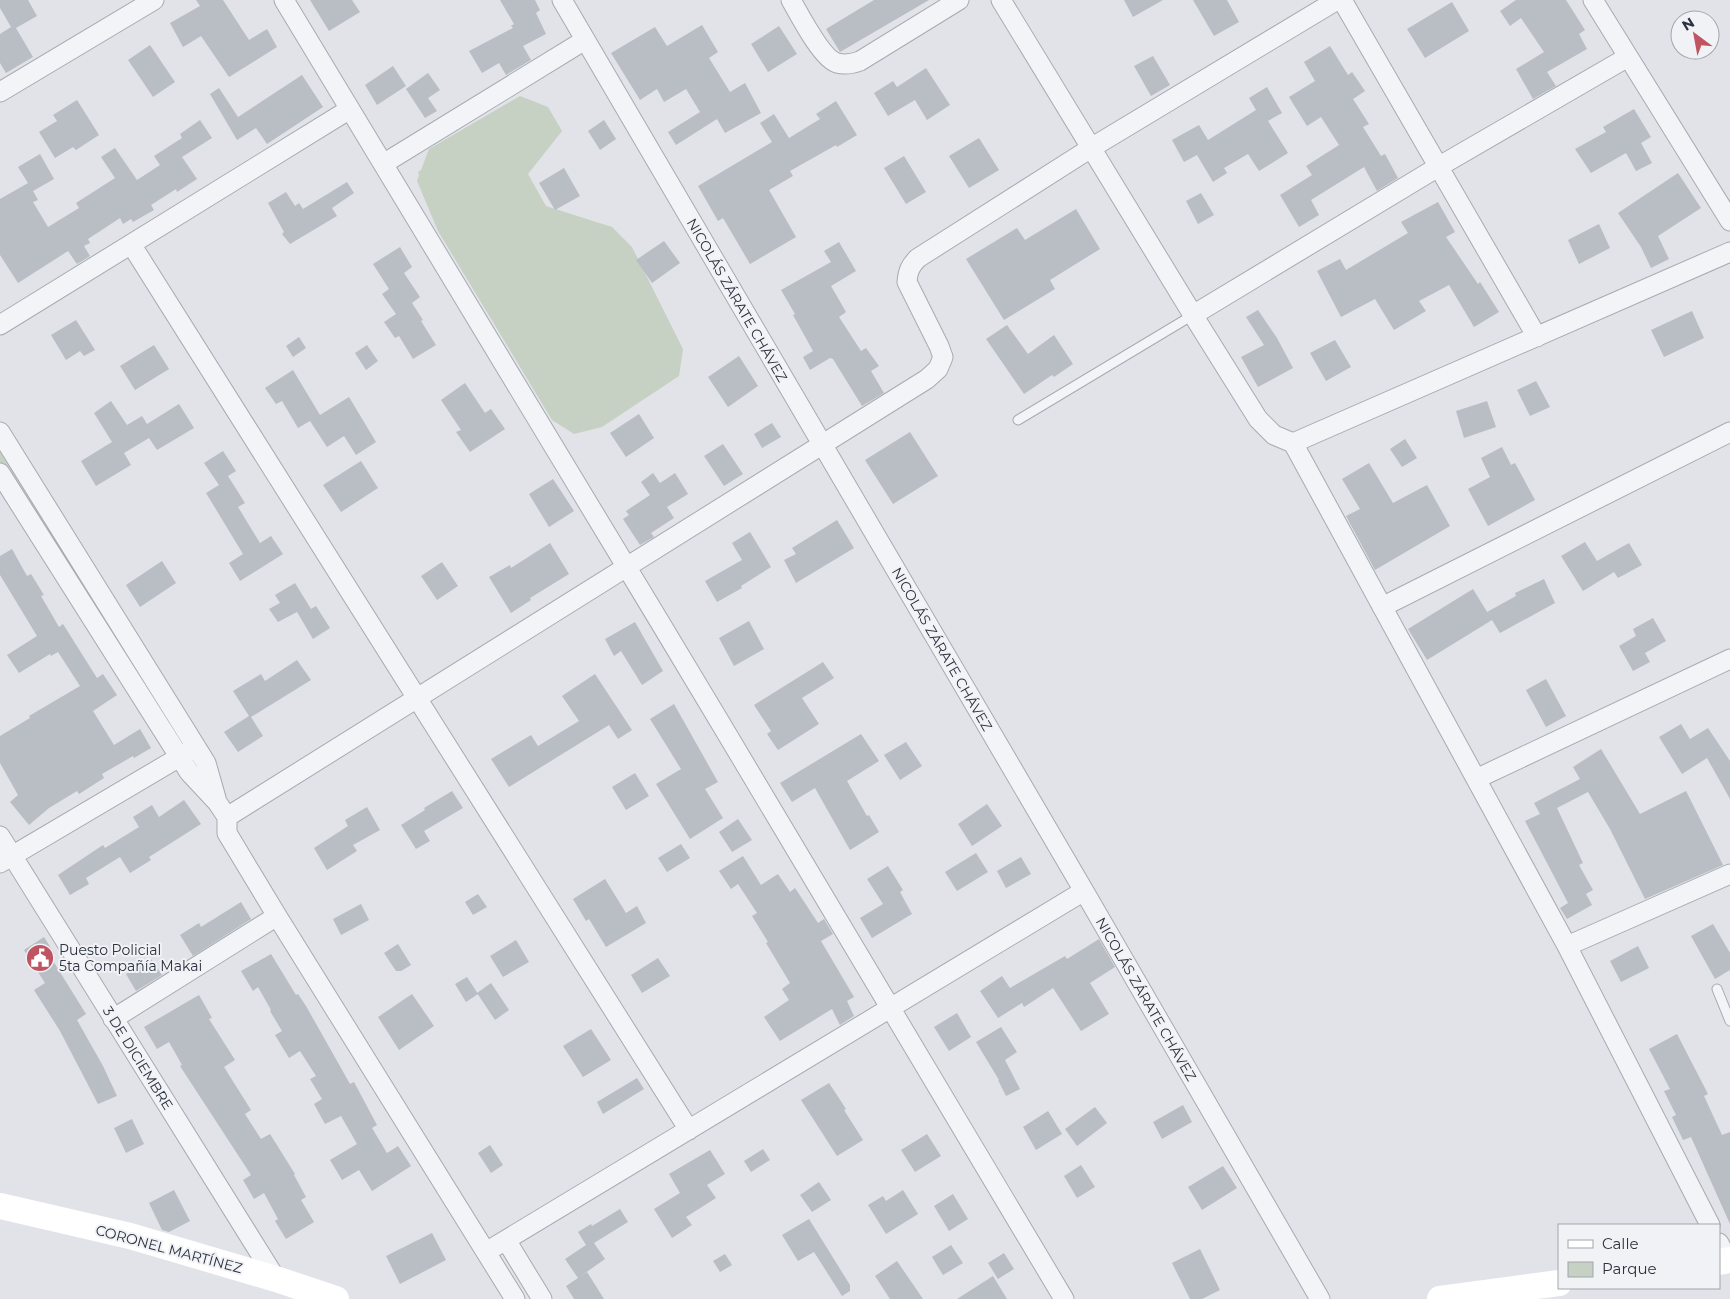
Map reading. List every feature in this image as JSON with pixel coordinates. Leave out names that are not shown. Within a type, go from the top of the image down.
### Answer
[{"type":"main road","name":"CORONEL MARTÍNEZ","points":[[0,1206],[130,1236],[276,1279],[336,1299]]},
{"type":"main road","points":[[1440,1299],[1558,1283]]},
{"type":"street","points":[[0,92],[154,0]]},
{"type":"street","points":[[284,0],[627,567],[1064,1299]]},
{"type":"street","name":"NICOLÁS ZÁRATE CHÁVEZ","points":[[562,0],[1084,891],[1320,1299]]},
{"type":"street","points":[[790,0],[817,44],[827,56],[837,63],[851,64],[860,61],[959,0]]},
{"type":"street","points":[[1001,0],[1258,419],[1274,435],[1293,443],[1567,946],[1709,1224]]},
{"type":"street","points":[[222,810],[416,700],[926,379],[938,369],[943,357],[907,282],[908,272],[918,258],[1091,148],[1337,0]]},
{"type":"street","points":[[1342,0],[1537,338]]},
{"type":"street","points":[[1593,0],[1730,220]]},
{"type":"street","points":[[383,164],[585,40]]},
{"type":"street","points":[[1193,315],[1438,167],[1628,57]]},
{"type":"street","points":[[0,325],[350,109]]},
{"type":"street","points":[[130,244],[689,1130]]},
{"type":"street","points":[[1293,443],[1537,338],[1730,252]]},
{"type":"street","points":[[0,432],[206,763],[222,810],[227,833],[515,1299]]},
{"type":"street","points":[[1382,607],[1730,432]]},
{"type":"street","points":[[0,472],[179,757],[189,772],[222,810]]},
{"type":"street","points":[[1476,779],[1730,659]]},
{"type":"street","points":[[6,859],[196,747]]},
{"type":"street","name":"3 DE DICIEMBRE","points":[[0,836],[6,859],[114,1018],[276,1279]]},
{"type":"street","points":[[1567,946],[1730,874]]},
{"type":"street","points":[[486,1252],[1084,891]]},
{"type":"street","points":[[114,1018],[277,916]]},
{"type":"street","points":[[506,1240],[542,1299]]},
{"type":"lane","points":[[1018,420],[1193,315]]},
{"type":"lane","points":[[1717,989],[1730,1021]]},
{"type":"green space","points":[[520,96],[548,107],[562,131],[528,174],[546,206],[612,227],[632,247],[683,349],[679,376],[602,427],[574,434],[552,420],[438,231],[417,181],[418,172],[421,170],[429,149]]},
{"type":"green space","points":[[0,450],[2,450],[183,742],[180,744],[0,463]]},
{"type":"building","points":[[0,0],[28,0],[37,16],[16,28],[33,57],[6,73],[0,63],[0,34],[11,27],[0,8]]},
{"type":"building","points":[[196,0],[223,0],[249,40],[267,29],[277,47],[229,77],[201,36],[183,47],[170,23],[200,6]]},
{"type":"building","points":[[310,0],[352,0],[360,12],[329,31]]},
{"type":"building","points":[[500,0],[535,0],[540,10],[536,13],[546,34],[523,46],[531,60],[506,75],[499,63],[482,73],[469,51],[513,28],[511,26],[514,24]]},
{"type":"building","points":[[874,0],[929,0],[840,52],[826,29]]},
{"type":"building","points":[[1124,0],[1163,0],[1133,17]]},
{"type":"building","points":[[1193,0],[1227,0],[1239,22],[1214,36]]},
{"type":"building","points":[[1516,0],[1566,0],[1585,30],[1579,34],[1587,49],[1547,72],[1556,86],[1533,99],[1516,69],[1544,52],[1521,18],[1510,26],[1500,11]]},
{"type":"building","points":[[1452,2],[1469,31],[1425,58],[1407,29]]},
{"type":"building","points":[[702,25],[718,52],[709,58],[730,92],[745,83],[761,113],[725,133],[717,119],[676,145],[668,132],[700,112],[686,89],[664,102],[657,89],[640,100],[611,53],[655,27],[667,46]]},
{"type":"building","points":[[779,26],[797,54],[768,72],[751,44]]},
{"type":"building","points":[[150,45],[175,82],[153,97],[128,60]]},
{"type":"building","points":[[1330,46],[1348,75],[1352,72],[1365,91],[1353,99],[1369,124],[1363,127],[1381,156],[1385,154],[1398,178],[1377,191],[1364,167],[1311,200],[1319,215],[1299,227],[1280,195],[1312,175],[1306,166],[1339,145],[1321,117],[1307,126],[1289,97],[1315,81],[1304,62]]},
{"type":"building","points":[[1153,56],[1170,85],[1151,96],[1134,66]]},
{"type":"building","points":[[393,66],[406,86],[377,105],[365,85]]},
{"type":"building","points":[[926,68],[950,105],[927,120],[915,100],[888,116],[874,93],[893,81],[897,87]]},
{"type":"building","points":[[428,73],[440,90],[428,98],[437,111],[425,118],[406,89]]},
{"type":"building","points":[[302,75],[323,107],[267,144],[256,128],[237,140],[210,94],[219,88],[238,117]]},
{"type":"building","points":[[1267,87],[1282,113],[1268,121],[1288,153],[1259,171],[1248,154],[1224,168],[1227,173],[1213,182],[1197,155],[1184,162],[1172,140],[1199,125],[1208,140],[1256,110],[1249,98]]},
{"type":"building","points":[[77,100],[99,135],[76,150],[73,147],[55,158],[39,132],[57,121],[53,115]]},
{"type":"building","points":[[836,101],[857,135],[790,171],[793,176],[769,190],[796,237],[750,264],[723,218],[718,221],[698,186],[772,142],[760,123],[774,114],[789,138],[820,119],[816,114]]},
{"type":"building","points":[[1634,109],[1651,137],[1641,143],[1652,163],[1636,171],[1626,153],[1591,173],[1575,149],[1606,132],[1603,127]]},
{"type":"building","points":[[200,120],[212,138],[182,157],[197,179],[177,192],[176,189],[151,205],[154,210],[133,222],[131,219],[123,224],[120,218],[88,239],[90,243],[84,246],[90,256],[77,264],[68,251],[18,283],[0,255],[0,199],[28,183],[18,167],[40,154],[54,179],[33,191],[38,200],[33,202],[48,227],[79,208],[76,203],[115,178],[101,157],[115,148],[137,180],[160,165],[154,156],[182,138],[180,134]]},
{"type":"building","points":[[604,120],[616,139],[600,150],[588,131]]},
{"type":"building","points":[[979,138],[999,170],[969,188],[949,156]]},
{"type":"building","points":[[904,156],[926,192],[906,204],[884,168]]},
{"type":"building","points":[[564,168],[580,196],[555,210],[539,183]]},
{"type":"building","points":[[1678,173],[1701,208],[1658,236],[1669,259],[1651,268],[1641,247],[1618,213]]},
{"type":"building","points":[[347,182],[354,193],[332,208],[337,216],[290,244],[282,234],[284,232],[268,203],[286,192],[295,206],[299,203],[303,209]]},
{"type":"building","points":[[1201,193],[1214,215],[1198,224],[1186,201]]},
{"type":"building","points":[[1438,202],[1455,232],[1446,237],[1478,284],[1480,282],[1499,312],[1474,327],[1449,285],[1419,301],[1426,311],[1394,330],[1375,299],[1341,317],[1317,271],[1340,259],[1346,270],[1408,233],[1401,222]]},
{"type":"building","points":[[1076,209],[1100,249],[1050,280],[1055,289],[1004,320],[966,259],[1017,228],[1025,240]]},
{"type":"building","points":[[1599,224],[1610,248],[1579,264],[1568,240]]},
{"type":"building","points":[[664,241],[680,263],[652,283],[636,260]]},
{"type":"building","points":[[839,242],[856,271],[831,286],[846,312],[839,317],[861,351],[866,348],[879,366],[871,371],[884,393],[862,406],[833,359],[830,358],[810,370],[803,357],[813,351],[781,290],[831,262],[824,251]]},
{"type":"building","points":[[400,247],[412,267],[404,273],[420,297],[412,303],[436,345],[413,359],[399,336],[395,338],[384,322],[396,314],[382,294],[389,289],[373,264]]},
{"type":"building","points":[[1258,310],[1277,338],[1293,368],[1258,387],[1241,357],[1264,345],[1246,317]]},
{"type":"building","points":[[1692,311],[1704,338],[1664,357],[1651,330]]},
{"type":"building","points":[[76,320],[95,350],[84,356],[80,351],[66,360],[51,335]]},
{"type":"building","points":[[1007,325],[1028,354],[1054,335],[1073,364],[1054,377],[1052,375],[1024,394],[986,339]]},
{"type":"building","points":[[299,337],[306,348],[293,357],[286,346]]},
{"type":"building","points":[[1335,340],[1351,367],[1326,381],[1310,353]]},
{"type":"building","points":[[154,345],[169,369],[135,390],[120,366]]},
{"type":"building","points":[[367,345],[378,361],[366,370],[355,353]]},
{"type":"building","points":[[739,356],[758,386],[728,407],[708,377]]},
{"type":"building","points":[[293,370],[320,415],[349,397],[376,442],[356,455],[344,436],[327,447],[310,421],[298,428],[282,401],[276,404],[265,388]]},
{"type":"building","points":[[1536,381],[1550,407],[1530,416],[1517,390]]},
{"type":"building","points":[[465,383],[485,413],[491,409],[505,429],[470,452],[456,432],[461,430],[441,400]]},
{"type":"building","points":[[111,401],[127,425],[142,416],[147,424],[179,404],[194,428],[157,450],[149,438],[124,453],[131,465],[96,486],[81,461],[112,442],[94,413]]},
{"type":"building","points":[[1487,401],[1496,427],[1464,438],[1456,411]]},
{"type":"building","points":[[639,414],[654,438],[626,457],[610,433]]},
{"type":"building","points":[[772,423],[781,437],[762,448],[754,434]]},
{"type":"building","points":[[910,432],[938,476],[893,504],[865,460]]},
{"type":"building","points":[[1405,439],[1417,458],[1402,467],[1390,449]]},
{"type":"building","points":[[723,444],[743,474],[724,486],[704,456]]},
{"type":"building","points":[[1502,447],[1511,465],[1515,463],[1535,500],[1488,526],[1468,489],[1490,477],[1481,458]]},
{"type":"building","points":[[223,451],[236,471],[228,476],[245,503],[238,507],[260,543],[271,536],[283,554],[240,581],[229,563],[243,554],[206,493],[219,485],[204,463]]},
{"type":"building","points":[[361,461],[378,488],[341,512],[323,485]]},
{"type":"building","points":[[1369,463],[1393,503],[1427,485],[1450,526],[1375,570],[1346,516],[1360,509],[1342,479]]},
{"type":"building","points":[[653,473],[660,483],[675,473],[688,494],[667,507],[674,518],[651,533],[654,537],[640,545],[623,519],[629,515],[626,511],[650,495],[641,482]]},
{"type":"building","points":[[553,479],[574,511],[549,527],[529,494]]},
{"type":"building","points":[[837,520],[854,548],[796,583],[784,560],[796,554],[792,548]]},
{"type":"building","points":[[750,532],[771,567],[741,586],[742,588],[717,602],[705,581],[742,560],[732,543]]},
{"type":"building","points":[[1585,542],[1597,561],[1629,543],[1642,565],[1618,578],[1614,572],[1583,591],[1561,556]]},
{"type":"building","points":[[550,543],[569,574],[530,598],[531,600],[511,613],[489,577],[510,565],[511,568]]},
{"type":"building","points":[[12,549],[27,576],[31,574],[44,595],[41,596],[59,627],[63,624],[97,678],[103,674],[117,695],[93,711],[114,745],[140,729],[151,748],[102,774],[104,778],[79,794],[77,791],[49,808],[29,825],[10,802],[18,795],[0,763],[0,736],[30,718],[29,716],[80,686],[58,652],[51,656],[50,654],[19,673],[7,655],[37,636],[0,575],[0,556]]},
{"type":"building","points":[[162,561],[176,583],[140,607],[126,585]]},
{"type":"building","points":[[442,562],[458,586],[437,600],[421,576]]},
{"type":"building","points":[[1544,579],[1555,603],[1500,633],[1487,612],[1516,596],[1515,593]]},
{"type":"building","points":[[295,583],[311,609],[316,606],[330,628],[313,639],[297,612],[278,622],[269,609],[280,603],[275,595]]},
{"type":"building","points":[[1473,589],[1492,620],[1427,660],[1408,629]]},
{"type":"building","points":[[1653,618],[1666,641],[1645,653],[1650,662],[1633,671],[1619,646],[1636,636],[1633,629]]},
{"type":"building","points":[[749,621],[764,649],[734,666],[719,638]]},
{"type":"building","points":[[635,622],[663,671],[642,685],[621,651],[614,656],[605,639]]},
{"type":"building","points":[[297,660],[311,680],[251,717],[263,736],[238,752],[224,732],[249,716],[233,691],[261,674],[265,681]]},
{"type":"building","points":[[823,662],[834,678],[802,698],[819,724],[778,750],[767,734],[771,731],[754,705]]},
{"type":"building","points":[[595,674],[632,730],[618,739],[609,725],[509,787],[491,759],[531,735],[538,746],[579,721],[562,696]]},
{"type":"building","points":[[1546,679],[1566,716],[1546,727],[1526,690]]},
{"type":"building","points":[[674,704],[718,782],[705,789],[723,818],[690,839],[656,784],[681,769],[650,719]]},
{"type":"building","points":[[1681,724],[1690,739],[1708,728],[1730,761],[1730,799],[1707,758],[1682,774],[1659,737]]},
{"type":"building","points":[[861,734],[879,761],[847,781],[867,816],[869,815],[879,832],[850,850],[815,788],[792,802],[780,783]]},
{"type":"building","points":[[906,742],[922,766],[900,780],[884,755]]},
{"type":"building","points":[[1601,749],[1640,814],[1686,791],[1723,865],[1645,899],[1610,829],[1588,792],[1557,808],[1583,863],[1579,865],[1593,890],[1586,894],[1592,905],[1567,919],[1560,908],[1568,903],[1525,821],[1540,814],[1534,803],[1580,779],[1573,767]]},
{"type":"building","points":[[635,773],[649,796],[626,810],[612,787]]},
{"type":"building","points":[[452,791],[463,808],[424,831],[430,841],[416,849],[401,825]]},
{"type":"building","points":[[184,800],[201,824],[149,857],[151,860],[130,873],[120,857],[86,878],[89,884],[70,895],[58,875],[103,845],[105,848],[139,827],[133,817],[152,805],[159,817]]},
{"type":"building","points":[[987,804],[1002,826],[972,846],[958,824]]},
{"type":"building","points":[[367,807],[380,830],[353,845],[357,851],[327,870],[314,848],[348,826],[345,820]]},
{"type":"building","points":[[738,819],[752,840],[732,852],[719,832]]},
{"type":"building","points":[[681,844],[690,858],[667,872],[658,858]]},
{"type":"building","points":[[976,853],[988,872],[957,891],[945,872]]},
{"type":"building","points":[[743,856],[761,885],[778,874],[790,892],[795,888],[818,923],[824,919],[833,934],[821,941],[854,997],[847,1001],[854,1016],[840,1025],[832,1009],[780,1041],[764,1017],[789,1000],[782,989],[790,983],[752,916],[757,913],[738,884],[731,889],[719,871]]},
{"type":"building","points":[[1021,857],[1031,874],[1006,888],[997,871]]},
{"type":"building","points":[[888,866],[903,890],[900,892],[912,914],[872,938],[860,918],[883,904],[867,879]]},
{"type":"building","points":[[605,879],[626,913],[637,906],[646,923],[606,947],[589,919],[586,921],[573,899]]},
{"type":"building","points":[[478,894],[487,907],[473,915],[465,902]]},
{"type":"building","points":[[241,902],[251,919],[193,956],[180,935],[199,923],[201,927]]},
{"type":"building","points":[[361,904],[369,920],[341,935],[333,919]]},
{"type":"building","points":[[1713,924],[1730,953],[1730,970],[1715,979],[1691,936]]},
{"type":"building","points":[[44,937],[54,953],[50,956],[86,1014],[77,1020],[103,1066],[117,1096],[98,1104],[60,1031],[34,990],[45,983],[24,950]]},
{"type":"building","points":[[1099,939],[1115,967],[1090,983],[1109,1014],[1081,1031],[1053,988],[1024,1007],[1022,1003],[998,1018],[980,991],[1002,976],[1010,988],[1065,956],[1067,959]]},
{"type":"building","points":[[516,940],[529,962],[503,977],[490,956]]},
{"type":"building","points":[[398,944],[411,965],[401,971],[396,971],[384,953]]},
{"type":"building","points":[[1638,946],[1649,968],[1621,982],[1610,961]]},
{"type":"building","points":[[271,954],[296,995],[298,994],[306,1006],[350,1084],[354,1082],[377,1125],[372,1128],[387,1153],[398,1146],[411,1166],[372,1191],[359,1170],[342,1180],[330,1160],[357,1144],[341,1116],[325,1124],[314,1104],[322,1099],[310,1079],[316,1076],[300,1051],[289,1058],[275,1035],[282,1031],[271,1010],[258,987],[253,991],[241,971]]},
{"type":"building","points":[[658,958],[670,976],[642,993],[631,975]]},
{"type":"building","points":[[151,959],[162,975],[136,991],[126,974]]},
{"type":"building","points":[[467,977],[478,994],[466,1002],[455,984]]},
{"type":"building","points":[[491,983],[509,1010],[495,1020],[477,993]]},
{"type":"building","points":[[412,994],[434,1026],[399,1050],[378,1017]]},
{"type":"building","points":[[199,995],[212,1018],[209,1019],[235,1060],[224,1067],[251,1110],[245,1114],[261,1139],[270,1134],[295,1174],[306,1197],[301,1200],[314,1222],[286,1239],[275,1221],[278,1219],[264,1193],[254,1199],[243,1180],[251,1175],[180,1066],[182,1065],[169,1042],[157,1049],[144,1027]]},
{"type":"building","points":[[957,1013],[971,1037],[949,1051],[934,1027]]},
{"type":"building","points":[[1001,1027],[1017,1052],[1005,1060],[1020,1089],[1006,1096],[999,1080],[976,1042]]},
{"type":"building","points":[[591,1029],[611,1060],[583,1077],[563,1046]]},
{"type":"building","points":[[1677,1034],[1708,1094],[1704,1096],[1722,1135],[1730,1132],[1730,1224],[1691,1137],[1683,1140],[1672,1117],[1676,1115],[1664,1091],[1670,1089],[1649,1049]]},
{"type":"building","points":[[637,1078],[644,1089],[603,1114],[597,1102]]},
{"type":"building","points":[[829,1083],[863,1140],[837,1156],[801,1100]]},
{"type":"building","points":[[1183,1105],[1192,1122],[1162,1139],[1153,1122]]},
{"type":"building","points":[[1095,1107],[1107,1123],[1077,1146],[1065,1129]]},
{"type":"building","points":[[1048,1111],[1062,1134],[1036,1150],[1023,1127]]},
{"type":"building","points":[[132,1119],[144,1144],[126,1153],[114,1128]]},
{"type":"building","points":[[927,1134],[941,1156],[915,1172],[901,1150]]},
{"type":"building","points":[[490,1145],[503,1165],[491,1173],[478,1153]]},
{"type":"building","points":[[763,1149],[770,1160],[751,1172],[744,1161]]},
{"type":"building","points":[[710,1150],[725,1174],[707,1185],[716,1198],[686,1217],[692,1225],[672,1238],[654,1209],[680,1193],[669,1174]]},
{"type":"building","points":[[1081,1165],[1095,1187],[1077,1198],[1064,1176]]},
{"type":"building","points":[[1223,1166],[1237,1188],[1202,1210],[1188,1187]]},
{"type":"building","points":[[819,1182],[831,1200],[812,1212],[800,1195]]},
{"type":"building","points":[[174,1190],[190,1221],[169,1232],[162,1230],[149,1203]]},
{"type":"building","points":[[903,1190],[918,1214],[886,1234],[868,1205],[883,1196],[886,1201]]},
{"type":"building","points":[[953,1194],[968,1219],[949,1231],[934,1206]]},
{"type":"building","points":[[620,1209],[628,1222],[594,1243],[605,1259],[578,1278],[565,1259],[586,1245],[578,1232]]},
{"type":"building","points":[[809,1219],[850,1285],[850,1291],[842,1296],[814,1252],[798,1261],[782,1235]]},
{"type":"building","points":[[432,1233],[446,1260],[400,1284],[386,1256]]},
{"type":"building","points":[[951,1245],[963,1263],[943,1275],[932,1257]]},
{"type":"building","points":[[1200,1249],[1220,1290],[1202,1299],[1190,1299],[1172,1263]]},
{"type":"building","points":[[1004,1253],[1014,1269],[998,1279],[988,1263]]},
{"type":"building","points":[[725,1254],[732,1265],[720,1272],[713,1261]]},
{"type":"building","points":[[897,1261],[923,1299],[890,1299],[875,1276]]},
{"type":"building","points":[[587,1272],[604,1299],[574,1299],[566,1286]]},
{"type":"building","points":[[993,1276],[1007,1299],[957,1299]]},
{"type":"place","name":"Puesto Policial 5ta Compañía Makai","points":[[40,958]]}]
